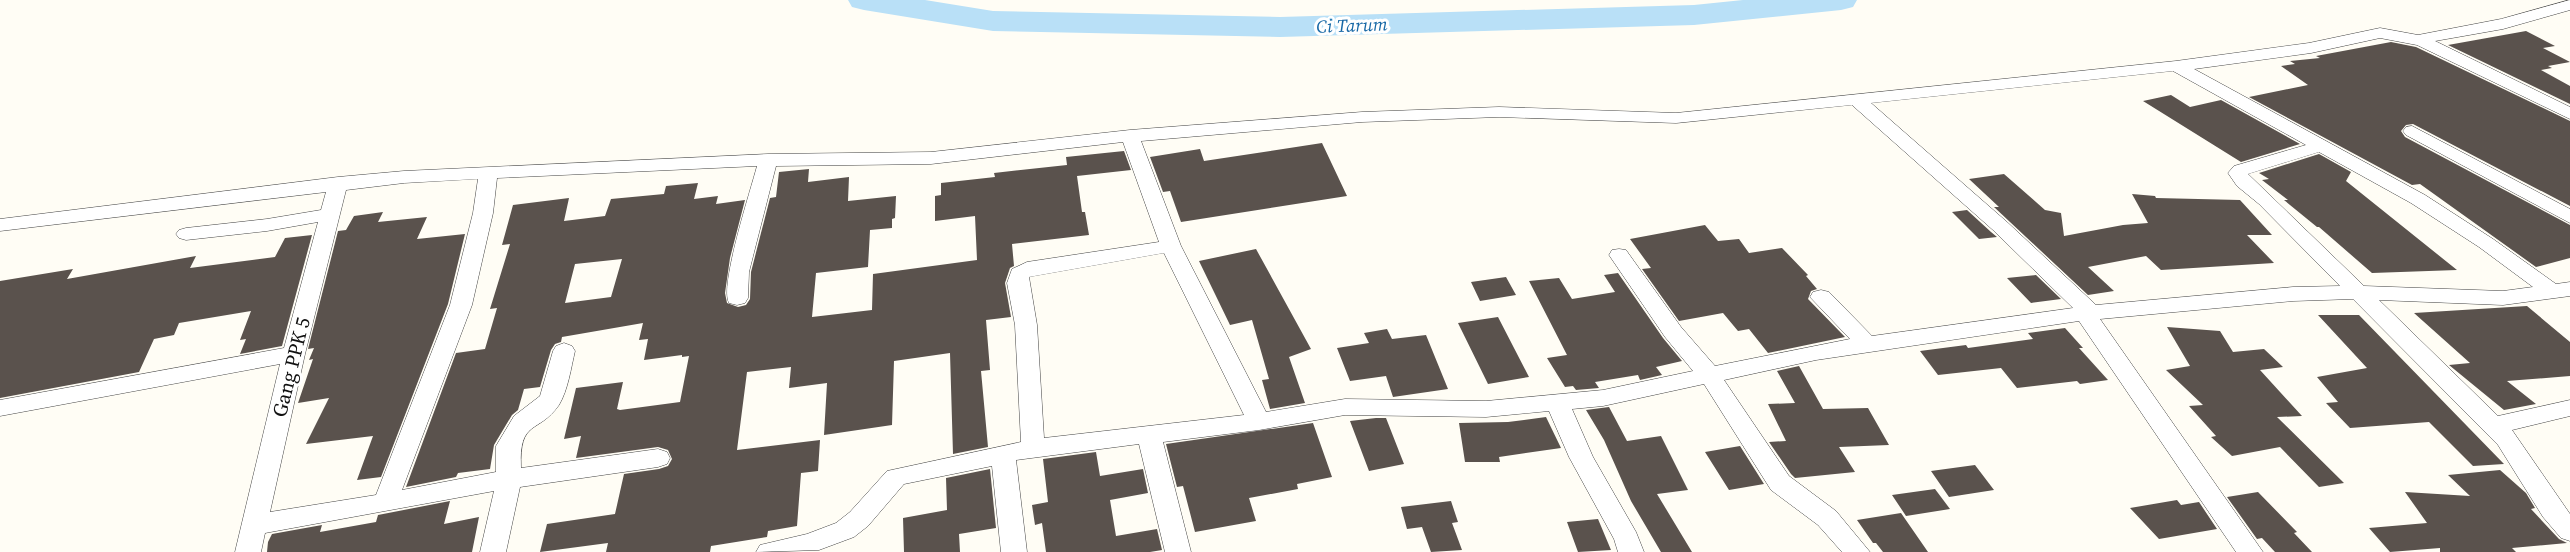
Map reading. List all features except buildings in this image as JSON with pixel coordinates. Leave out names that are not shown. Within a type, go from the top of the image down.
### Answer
[{"type":"street","points":[[2422,41],[2425,38],[2503,24],[2570,5]]},
{"type":"street","points":[[0,225],[338,183],[488,173],[768,160],[931,158],[1130,136],[1362,117],[1466,113],[1676,118],[2176,66],[2311,48],[2380,33],[2422,41],[2570,114]]},
{"type":"street","points":[[2176,66],[2418,199],[2562,293]]},
{"type":"street","points":[[1855,98],[2000,226],[2088,313],[2250,552]]},
{"type":"street","points":[[2412,131],[2570,217]]},
{"type":"street","points":[[1130,136],[1171,246],[1259,422]]},
{"type":"street","points":[[2320,146],[2241,170],[2238,173],[2244,182],[2266,200],[2506,439],[2552,510],[2570,531]]},
{"type":"street","points":[[737,298],[739,272],[768,160]]},
{"type":"street","points":[[384,503],[461,305],[483,213],[488,173]]},
{"type":"street","name":"Gang PPK 5","points":[[248,552],[294,354],[338,183]]},
{"type":"street","points":[[186,234],[267,225],[330,214]]},
{"type":"street","points":[[1033,448],[1026,325],[1018,283],[1019,274],[1027,269],[1171,246]]},
{"type":"street","points":[[1619,255],[1673,332],[1709,374],[1780,483],[1827,518],[1857,552]]},
{"type":"street","points":[[769,552],[810,543],[845,530],[859,519],[896,477],[1033,448],[1259,422],[1345,406],[1486,409],[1603,398],[1709,374],[1867,344],[2088,313],[2293,294],[2357,292],[2503,298],[2562,293]]},
{"type":"street","points":[[1821,297],[1867,344]]},
{"type":"street","points":[[493,552],[509,479],[508,446],[522,422],[545,406],[551,398],[564,351]]},
{"type":"street","points":[[0,408],[294,354]]},
{"type":"street","points":[[1557,402],[1581,457],[1627,538],[1631,552]]},
{"type":"street","points":[[2493,426],[2570,408]]},
{"type":"street","points":[[1149,435],[1178,552]]},
{"type":"street","points":[[1003,453],[1014,552]]},
{"type":"street","points":[[253,525],[509,479],[658,458]]},
{"type":"waterway","name":"Ci Tarum","points":[[864,0],[993,21],[1280,27],[1694,15],[1841,0]]}]
